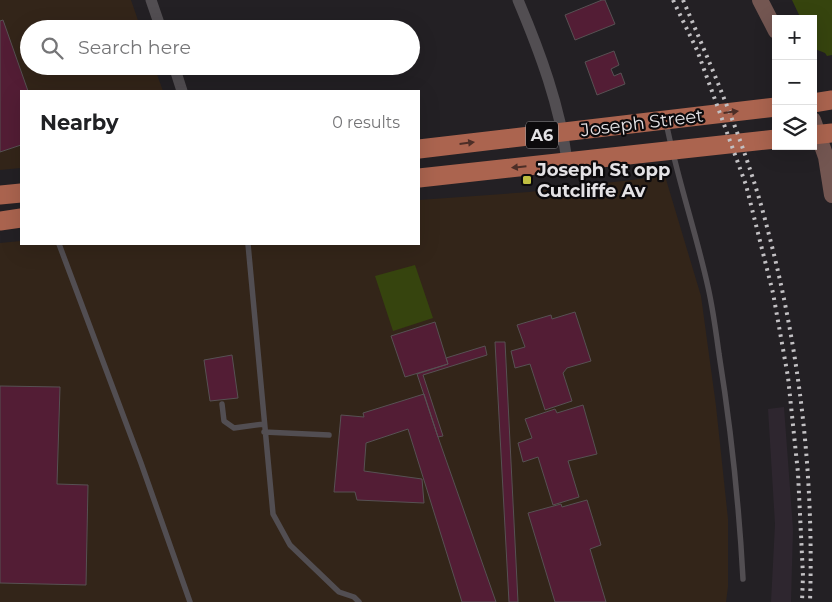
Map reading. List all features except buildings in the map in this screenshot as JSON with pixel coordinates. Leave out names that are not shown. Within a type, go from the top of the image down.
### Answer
[{"type":"highway","points":[[817,102],[832,100]]},
{"type":"highway","name":"Joseph Street","points":[[420,149],[772,107]]},
{"type":"highway","name":"Joseph Street","points":[[420,178],[772,139]]},
{"type":"highway","points":[[0,195],[20,193]]},
{"type":"highway","points":[[0,221],[20,218]]},
{"type":"main road","points":[[760,0],[772,23]]},
{"type":"main road","points":[[819,131],[826,157],[832,195]]},
{"type":"street","points":[[151,0],[158,20]]},
{"type":"street","points":[[518,0],[538,50],[564,132],[567,162]]},
{"type":"street","points":[[177,75],[182,90]]},
{"type":"lane","points":[[665,120],[671,150],[709,289],[726,396],[740,523],[743,580]]},
{"type":"lane","points":[[59,245],[141,463],[190,602]]},
{"type":"lane","points":[[248,245],[273,514],[290,546],[339,592],[354,597],[359,602]]},
{"type":"lane","points":[[222,404],[224,421],[234,428],[264,424]]},
{"type":"lane","points":[[264,432],[329,435]]},
{"type":"shaded area","points":[[0,0],[131,0],[138,20],[20,20],[20,75],[157,75],[163,90],[20,90],[20,168],[0,170]]},
{"type":"shaded area","points":[[665,176],[701,296],[716,406],[728,519],[728,587],[726,602],[0,602],[0,243],[20,241],[20,245],[420,245],[420,200],[529,192]]},
{"type":"shaded area","points":[[784,407],[793,529],[791,602],[771,602],[775,524],[768,409]]},
{"type":"green space","points":[[792,0],[832,0],[832,55],[827,56],[817,50],[817,15],[799,15]]},
{"type":"green space","points":[[415,265],[433,318],[393,331],[375,276]]},
{"type":"railway","points":[[673,0],[697,50],[746,185],[773,293],[788,377],[798,473],[803,576],[802,602]]},
{"type":"railway","points":[[683,0],[719,85],[751,172],[768,231],[789,322],[807,462],[810,508],[810,602]]},
{"type":"place","name":"Joseph St opp Cutcliffe Av","points":[[527,180]]}]
